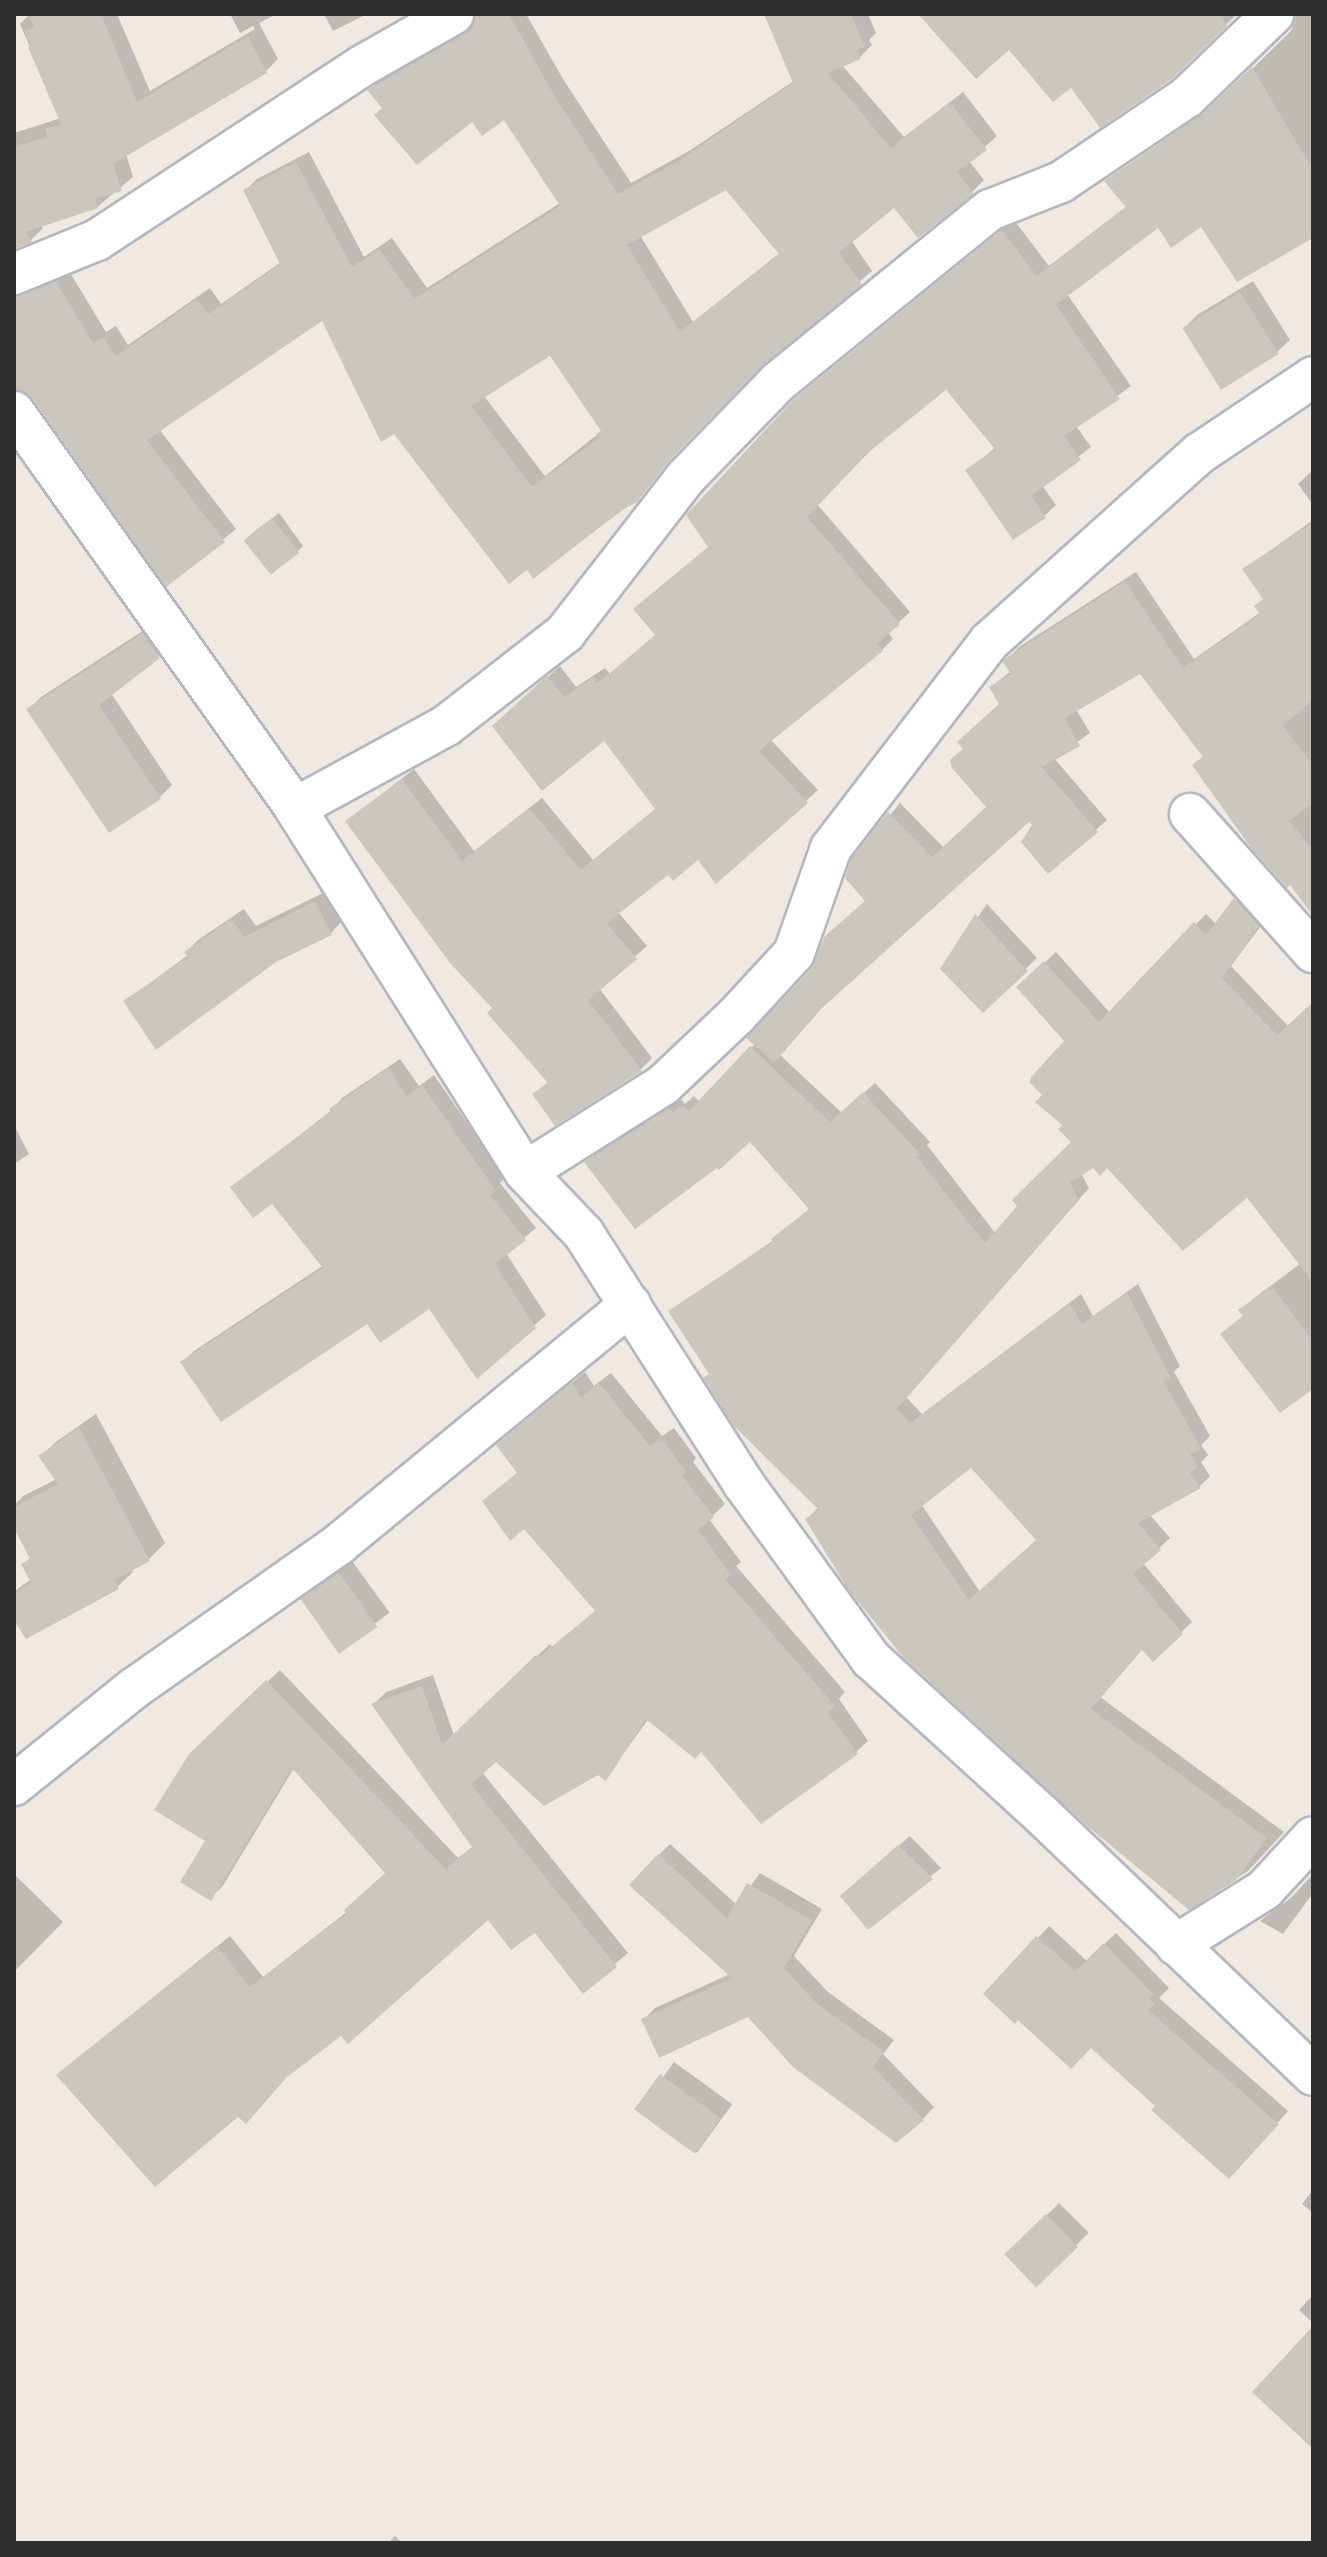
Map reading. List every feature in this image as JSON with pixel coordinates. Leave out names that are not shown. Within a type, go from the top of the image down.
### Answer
[{"type":"street","points":[[14,274],[97,240],[362,66],[453,14]]},
{"type":"street","points":[[295,808],[447,725],[565,633],[686,477],[778,382],[990,210],[1061,182],[1187,97],[1273,14]]},
{"type":"street","points":[[525,1172],[663,1085],[737,1015],[794,953],[831,848],[989,642],[1200,453],[1313,377]]},
{"type":"street","points":[[14,412],[295,808],[525,1172],[584,1234],[743,1483],[871,1659],[1041,1814],[1313,2075]]},
{"type":"street","points":[[1190,814],[1313,952]]},
{"type":"street","points":[[14,1785],[133,1689],[339,1544],[630,1305]]},
{"type":"street","points":[[1176,1945],[1264,1890],[1313,1837]]},
{"type":"building","points":[[28,14],[101,14],[137,102],[248,36],[267,73],[113,164],[122,191],[95,199],[98,208],[26,232],[32,242],[14,249],[14,147],[48,137],[45,129],[61,124],[28,47],[31,47],[25,31],[34,27]]},
{"type":"building","points":[[476,14],[509,14],[552,92],[618,194],[675,163],[793,83],[764,14],[851,14],[865,47],[857,50],[861,59],[828,73],[891,148],[950,102],[987,150],[957,172],[974,194],[918,238],[894,208],[839,253],[862,285],[762,366],[669,461],[637,502],[622,510],[533,579],[527,570],[509,584],[394,434],[381,442],[322,321],[147,440],[225,542],[166,587],[33,399],[14,389],[14,296],[56,282],[93,343],[103,337],[116,356],[197,299],[208,314],[280,264],[243,190],[296,162],[352,267],[379,249],[414,299],[560,206],[504,120],[482,136],[472,122],[417,165],[374,115],[382,108],[367,90],[464,34],[473,25]],"holes":[[[726,190],[779,254],[680,332],[627,245]],[[550,356],[601,431],[596,434],[599,438],[532,487],[471,406]]]},
{"type":"building","points":[[918,14],[1220,14],[1227,26],[1172,79],[1100,128],[1071,88],[1053,102],[1009,50],[976,79]]},
{"type":"building","points":[[1252,67],[1313,170],[1313,238],[1237,282],[1201,227],[1171,248],[1158,228],[1056,305],[1120,399],[1064,436],[1081,460],[1031,496],[1046,518],[1013,540],[965,470],[995,449],[946,390],[870,451],[807,517],[900,624],[877,644],[883,651],[759,751],[808,803],[716,884],[698,860],[673,881],[668,875],[607,923],[637,959],[588,1000],[642,1071],[555,1126],[532,1094],[548,1083],[487,1013],[492,1008],[450,963],[345,821],[402,779],[462,861],[529,808],[581,870],[655,809],[604,741],[542,791],[492,726],[547,676],[564,697],[593,677],[597,684],[655,635],[633,609],[708,547],[686,515],[794,399],[1002,230],[1037,276],[1126,207],[1104,181],[1200,116]]},
{"type":"building","points":[[1240,292],[1279,354],[1221,390],[1182,328]]},
{"type":"building","points":[[272,518],[299,553],[271,575],[244,540]]},
{"type":"building","points":[[1313,522],[1313,700],[1283,726],[1313,765],[1313,803],[1289,821],[1313,849],[1313,916],[1290,885],[1287,888],[1251,848],[1192,765],[1203,757],[1140,674],[1065,718],[1080,746],[1042,767],[1098,832],[1048,874],[1021,842],[1032,825],[1029,822],[822,1008],[774,1063],[746,1038],[811,969],[825,936],[865,901],[845,878],[851,859],[888,812],[932,857],[986,807],[952,768],[950,760],[963,749],[957,742],[999,704],[989,687],[1011,674],[1003,662],[1006,658],[1125,581],[1183,668],[1260,614],[1254,606],[1263,599],[1242,569]]},
{"type":"building","points":[[143,633],[160,658],[99,705],[161,799],[109,833],[26,709]]},
{"type":"building","points":[[1234,898],[1259,926],[1222,978],[1277,1035],[1313,1002],[1313,1282],[1247,1198],[1183,1251],[1107,1168],[1100,1176],[1093,1168],[1070,1183],[1079,1200],[897,1409],[910,1423],[1070,1303],[1082,1324],[1127,1293],[1171,1378],[1164,1382],[1201,1448],[1190,1455],[1198,1467],[1190,1472],[1201,1488],[1138,1523],[1161,1550],[1133,1574],[1183,1634],[1153,1662],[1142,1650],[1091,1709],[1267,1838],[1236,1880],[1189,1910],[1086,1825],[903,1657],[848,1589],[805,1519],[819,1510],[733,1425],[703,1378],[709,1374],[668,1311],[773,1242],[771,1239],[809,1209],[750,1142],[719,1170],[717,1168],[635,1229],[584,1162],[669,1108],[673,1113],[683,1105],[689,1111],[750,1046],[830,1122],[863,1092],[920,1154],[917,1157],[985,1243],[1017,1206],[1012,1200],[1071,1142],[1058,1129],[1062,1125],[1035,1102],[1042,1095],[1030,1083],[1031,1077],[1064,1041],[1016,987],[1044,961],[1099,1022],[1194,922],[1206,935]],"holes":[[[971,1468],[1036,1540],[969,1600],[911,1515]]]},
{"type":"building","points":[[315,901],[332,935],[276,962],[156,1050],[123,1001],[188,957],[184,952],[231,919],[244,937]]},
{"type":"building","points":[[975,914],[1028,971],[983,1013],[940,969]]},
{"type":"building","points":[[388,1068],[407,1096],[422,1085],[496,1191],[490,1195],[526,1240],[495,1264],[536,1328],[477,1379],[429,1309],[380,1343],[367,1324],[221,1422],[180,1362],[323,1268],[272,1204],[253,1218],[230,1187],[331,1112],[329,1109]]},
{"type":"building","points":[[1272,1286],[1313,1341],[1313,1389],[1280,1413],[1220,1334],[1243,1316],[1238,1310]]},
{"type":"building","points":[[572,1382],[581,1397],[599,1383],[650,1446],[661,1438],[686,1472],[682,1475],[714,1517],[698,1530],[731,1575],[725,1579],[835,1706],[828,1712],[858,1754],[761,1824],[701,1752],[695,1759],[646,1719],[606,1781],[598,1775],[544,1806],[496,1762],[471,1784],[617,1967],[583,1994],[535,1933],[511,1950],[488,1920],[348,2044],[341,2036],[287,2077],[246,2124],[238,2117],[155,2187],[56,2075],[217,1946],[250,1987],[347,1913],[344,1910],[385,1873],[292,1768],[211,1901],[180,1882],[205,1841],[154,1810],[189,1754],[266,1680],[446,1869],[472,1847],[371,1704],[422,1686],[442,1745],[536,1655],[539,1657],[595,1611],[524,1529],[510,1541],[482,1501],[517,1473],[496,1445]]},
{"type":"building","points":[[79,1428],[150,1561],[114,1580],[119,1589],[26,1639],[14,1620],[14,1593],[31,1583],[21,1564],[30,1559],[14,1528],[14,1507],[58,1484],[38,1456]]},
{"type":"building","points":[[339,1572],[377,1627],[339,1654],[300,1599]]},
{"type":"building","points":[[898,1845],[933,1879],[868,1930],[840,1896]]},
{"type":"building","points":[[658,1854],[727,1918],[747,1883],[812,1920],[784,1968],[816,2003],[884,2052],[873,2067],[924,2120],[896,2143],[793,2067],[748,2017],[659,2058],[641,2019],[732,1978],[629,1885]]},
{"type":"building","points":[[1036,1936],[1075,1971],[1104,1943],[1153,1994],[1149,1999],[1155,2004],[1148,2010],[1279,2124],[1229,2179],[1151,2110],[1155,2106],[1091,2048],[1071,2069],[1018,2020],[1015,2024],[983,1994]]},
{"type":"building","points":[[660,2074],[721,2118],[695,2154],[634,2110]]},
{"type":"building","points":[[1046,2214],[1078,2247],[1036,2287],[1004,2254]]},
{"type":"building","points":[[1313,2326],[1313,2449],[1252,2392]]}]
